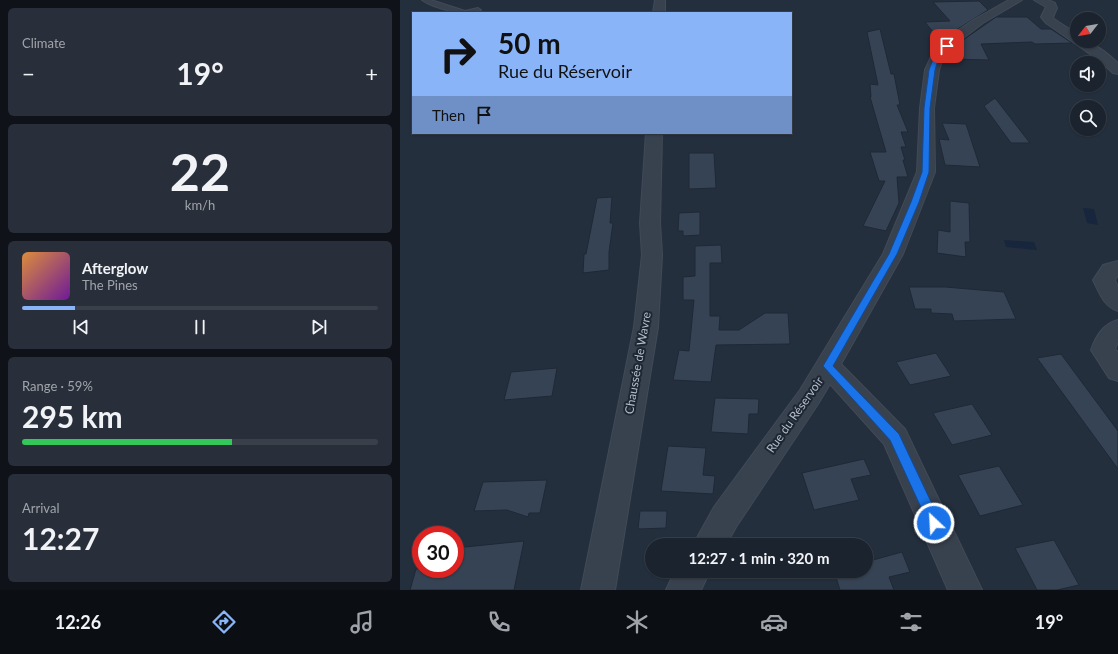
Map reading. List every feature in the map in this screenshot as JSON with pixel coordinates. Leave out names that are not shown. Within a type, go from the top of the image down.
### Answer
[{"type":"street","points":[[659,12],[660,0]]},
{"type":"street","name":"Rue du Réservoir","points":[[713,538],[725,517],[772,448],[809,398],[893,254],[926,172],[927,108],[932,70],[937,57],[958,36],[974,24],[1017,0]]},
{"type":"street","points":[[1038,0],[1052,6],[1047,17],[1050,21],[1070,35]]},
{"type":"street","points":[[1090,48],[1105,58],[1118,70]]},
{"type":"street","name":"Chaussée de Wavre","points":[[598,590],[646,327],[651,262],[650,224],[654,134]]},
{"type":"street","points":[[1118,268],[1110,270],[1104,280],[1109,291],[1118,303]]},
{"type":"street","points":[[1118,328],[1106,340],[1103,350],[1118,370]]},
{"type":"street","points":[[828,366],[894,437],[965,590]]},
{"type":"street","points":[[683,590],[690,578]]},
{"type":"lane","points":[[425,0],[462,12]]},
{"type":"lane","points":[[469,12],[478,10]]},
{"type":"water","points":[[1083,208],[1094,209],[1098,225],[1087,223]]},
{"type":"water","points":[[1004,240],[1034,242],[1037,250],[1006,247]]},
{"type":"building","points":[[979,1],[988,10],[953,32],[942,43],[925,22],[950,21],[933,2]]},
{"type":"building","points":[[996,17],[1027,17],[1041,29],[1051,29],[1070,43],[1035,44],[1032,42],[981,44],[989,60],[952,59],[949,54],[963,40]]},
{"type":"building","points":[[880,29],[891,74],[894,74],[900,105],[897,105],[908,132],[901,132],[906,147],[901,147],[908,177],[897,177],[899,203],[886,231],[863,226],[885,181],[879,181],[870,152],[886,152],[870,97],[870,84],[878,85],[867,32]]},
{"type":"building","points":[[995,98],[1030,143],[1011,143],[984,106]]},
{"type":"building","points":[[942,123],[966,124],[980,167],[945,165],[939,139],[949,140]]},
{"type":"building","points":[[689,153],[714,153],[716,188],[689,189]]},
{"type":"building","points":[[612,197],[610,223],[613,223],[609,252],[609,270],[583,273],[584,254],[586,254],[597,198]]},
{"type":"building","points":[[950,201],[969,203],[970,242],[965,242],[966,257],[937,253],[938,230],[950,232]]},
{"type":"building","points":[[700,212],[700,235],[683,236],[683,231],[678,231],[679,213]]},
{"type":"building","points":[[721,245],[722,263],[710,263],[710,316],[720,316],[719,330],[739,330],[765,313],[788,313],[790,344],[716,345],[711,382],[673,380],[679,350],[689,351],[694,300],[683,300],[683,277],[695,276],[695,246]]},
{"type":"building","points":[[909,287],[945,287],[1004,292],[1016,319],[954,321],[952,314],[931,313],[931,309],[915,309]]},
{"type":"building","points":[[936,353],[951,376],[910,385],[896,362]]},
{"type":"building","points":[[1061,354],[1118,431],[1118,469],[1037,358]]},
{"type":"building","points":[[557,368],[552,396],[504,400],[511,372]]},
{"type":"building","points":[[715,398],[759,399],[758,414],[749,414],[748,434],[711,432]]},
{"type":"building","points":[[972,404],[992,435],[952,445],[933,413]]},
{"type":"building","points":[[668,446],[706,448],[703,475],[715,476],[713,494],[661,491]]},
{"type":"building","points":[[864,459],[871,475],[851,479],[859,500],[814,510],[802,473]]},
{"type":"building","points":[[999,466],[1023,505],[980,516],[958,475]]},
{"type":"building","points":[[547,480],[540,513],[529,513],[528,517],[507,510],[474,511],[483,482]]},
{"type":"building","points":[[640,511],[667,511],[666,528],[638,529]]},
{"type":"building","points":[[1054,540],[1079,585],[1057,590],[1037,590],[1015,548]]},
{"type":"building","points":[[524,541],[514,590],[410,590],[413,578],[464,578],[464,547]]},
{"type":"building","points":[[902,552],[910,572],[889,577],[894,590],[840,590],[836,578],[873,578],[873,560]]},
{"type":"route","points":[[934,523],[894,437],[828,366],[893,254],[915,202],[926,172],[926,124],[932,70],[937,57],[947,46]]}]
